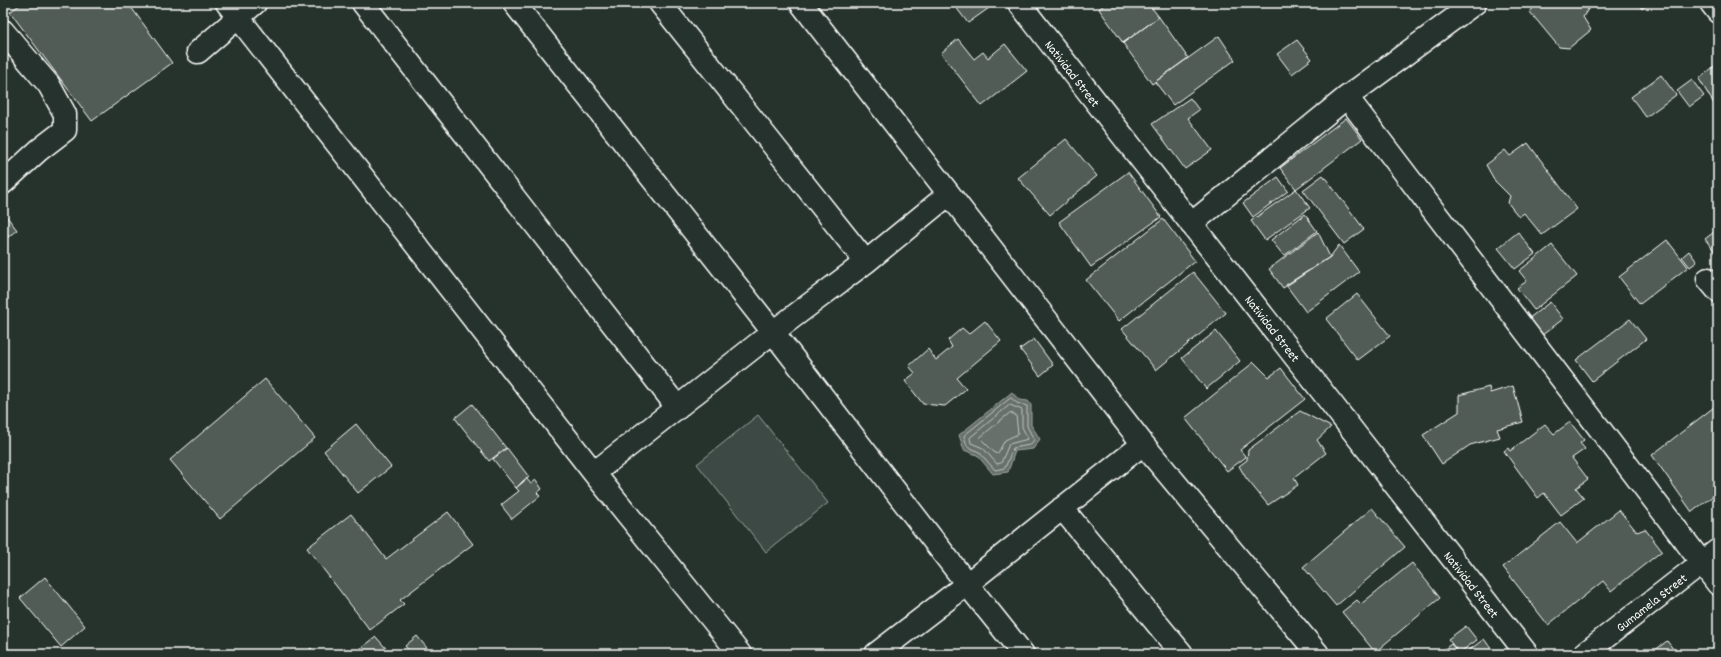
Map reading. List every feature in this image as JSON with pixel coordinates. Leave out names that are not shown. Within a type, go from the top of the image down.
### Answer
[{"type":"street","points":[[198,52],[233,10],[255,3]]},
{"type":"street","points":[[363,3],[678,408]]},
{"type":"street","points":[[514,3],[773,332],[967,584],[1023,654]]},
{"type":"street","points":[[660,3],[866,262]]},
{"type":"street","points":[[801,3],[1143,444],[1318,654]]},
{"type":"street","name":"Natividad Street","points":[[1019,3],[1527,654]]},
{"type":"street","points":[[1191,224],[1347,97],[1475,3]]},
{"type":"street","points":[[1711,3],[1718,12]]},
{"type":"street","points":[[233,10],[594,473],[740,654]]},
{"type":"street","points":[[3,31],[49,85],[65,114],[65,130],[39,150],[3,184]]},
{"type":"street","points":[[1347,97],[1710,556],[1718,584]]},
{"type":"street","points":[[594,473],[773,332],[866,262],[949,194]]},
{"type":"street","points":[[876,654],[967,584],[1143,444]]},
{"type":"street","points":[[1062,508],[1182,654]]},
{"type":"street","name":"Gumamela Street","points":[[1584,654],[1710,556]]},
{"type":"shaded area","points":[[758,415],[828,503],[766,552],[697,464]]},
{"type":"water","points":[[1012,392],[1019,400],[1028,401],[1031,405],[1031,425],[1040,439],[1033,449],[1015,451],[1008,472],[993,474],[977,455],[964,450],[959,435]]},
{"type":"building","points":[[22,3],[128,3],[172,63],[92,121],[10,12]]},
{"type":"building","points":[[959,3],[996,3],[968,23],[955,6]]},
{"type":"building","points":[[1106,3],[1148,3],[1159,17],[1123,43],[1099,9]]},
{"type":"building","points":[[1537,3],[1592,3],[1583,17],[1591,30],[1569,48],[1559,47],[1530,12]]},
{"type":"building","points":[[1638,3],[1649,3],[1642,9]]},
{"type":"building","points":[[1159,17],[1188,58],[1152,84],[1123,43]]},
{"type":"building","points":[[1219,36],[1235,60],[1173,105],[1155,82]]},
{"type":"building","points":[[958,39],[974,59],[983,52],[988,58],[1005,44],[1027,71],[982,106],[941,53]]},
{"type":"building","points":[[1297,40],[1312,59],[1292,74],[1277,54]]},
{"type":"building","points":[[1718,63],[1718,106],[1716,107],[1699,79]]},
{"type":"building","points":[[1661,75],[1676,95],[1646,117],[1631,97]]},
{"type":"building","points":[[1692,80],[1704,96],[1689,107],[1677,91]]},
{"type":"building","points":[[1190,98],[1199,110],[1188,118],[1212,150],[1185,169],[1152,124]]},
{"type":"building","points":[[1346,118],[1362,139],[1296,189],[1280,168]]},
{"type":"building","points":[[1066,139],[1097,176],[1050,215],[1018,178]]},
{"type":"building","points":[[1528,143],[1577,209],[1542,235],[1524,213],[1519,217],[1508,203],[1510,196],[1495,181],[1486,165],[1505,150],[1510,156]]},
{"type":"building","points":[[1128,172],[1161,217],[1091,267],[1059,222]]},
{"type":"building","points":[[1323,175],[1364,229],[1344,244],[1303,190]]},
{"type":"building","points":[[1278,177],[1288,191],[1253,217],[1243,203]]},
{"type":"building","points":[[1296,189],[1310,208],[1265,240],[1251,221]]},
{"type":"building","points":[[4,213],[17,230],[3,241],[3,214]]},
{"type":"building","points":[[1305,214],[1317,231],[1284,256],[1271,240]]},
{"type":"building","points":[[1163,219],[1195,261],[1119,321],[1086,280]]},
{"type":"building","points":[[1718,229],[1718,256],[1705,239]]},
{"type":"building","points":[[1318,232],[1330,257],[1283,288],[1269,269]]},
{"type":"building","points":[[1518,232],[1535,254],[1515,269],[1498,248]]},
{"type":"building","points":[[1667,240],[1688,267],[1640,304],[1619,277]]},
{"type":"building","points":[[1339,245],[1359,272],[1306,312],[1286,285],[1330,257]]},
{"type":"building","points":[[1552,245],[1577,276],[1534,310],[1517,288],[1527,281],[1519,271]]},
{"type":"building","points":[[1689,251],[1697,262],[1690,267],[1682,257]]},
{"type":"building","points":[[1193,272],[1226,313],[1156,370],[1122,329]]},
{"type":"building","points":[[1357,294],[1390,336],[1358,360],[1326,319]]},
{"type":"building","points":[[1550,302],[1563,319],[1541,336],[1528,319]]},
{"type":"building","points":[[1630,319],[1646,339],[1592,381],[1576,360]]},
{"type":"building","points":[[985,321],[1001,341],[957,378],[966,389],[945,406],[923,404],[905,381],[915,373],[909,366],[928,349],[936,360],[952,347],[948,340],[962,328],[969,334]]},
{"type":"building","points":[[1216,331],[1240,361],[1206,389],[1182,358]]},
{"type":"building","points":[[1034,339],[1053,365],[1040,376],[1020,349]]},
{"type":"building","points":[[1254,362],[1269,377],[1281,368],[1305,399],[1240,450],[1246,457],[1227,471],[1185,418]]},
{"type":"building","points":[[265,379],[315,438],[220,519],[170,460]]},
{"type":"building","points":[[1513,386],[1523,422],[1497,429],[1500,437],[1470,445],[1442,464],[1423,435],[1459,412],[1459,395],[1489,387],[1490,393]]},
{"type":"building","points":[[472,404],[506,448],[489,461],[455,418]]},
{"type":"building","points":[[1718,404],[1718,492],[1692,512],[1652,455]]},
{"type":"building","points":[[1300,411],[1331,427],[1317,440],[1326,453],[1294,478],[1298,485],[1268,505],[1246,478],[1239,466],[1247,460],[1248,450]]},
{"type":"building","points":[[1570,422],[1584,440],[1580,443],[1585,449],[1572,458],[1588,479],[1576,488],[1584,498],[1561,515],[1544,493],[1538,498],[1504,451],[1508,448],[1510,451],[1545,424],[1554,434]]},
{"type":"building","points":[[356,424],[391,467],[358,493],[324,451]]},
{"type":"building","points":[[507,448],[529,477],[516,488],[493,459]]},
{"type":"building","points":[[526,478],[531,484],[536,480],[542,489],[537,493],[540,496],[512,519],[501,505],[519,491],[516,488]]},
{"type":"building","points":[[1372,508],[1405,547],[1336,606],[1303,567]]},
{"type":"building","points":[[1619,510],[1637,532],[1645,529],[1662,551],[1611,591],[1603,581],[1548,625],[1503,567],[1560,522],[1577,543]]},
{"type":"building","points":[[448,512],[473,544],[400,600],[404,604],[370,630],[307,548],[351,514],[386,559]]},
{"type":"building","points":[[1412,563],[1440,598],[1375,652],[1342,612],[1357,600],[1361,604]]},
{"type":"building","points":[[45,577],[85,626],[61,647],[20,598]]},
{"type":"building","points":[[1466,626],[1477,640],[1459,653],[1448,639]]},
{"type":"building","points":[[417,636],[432,654],[412,654],[405,646]]},
{"type":"building","points":[[376,637],[391,654],[353,654]]},
{"type":"building","points":[[1484,639],[1495,654],[1470,654],[1468,651]]},
{"type":"building","points":[[1667,641],[1677,654],[1650,654]]},
{"type":"building","points":[[1451,644],[1459,654],[1438,654]]},
{"type":"building","points":[[311,648],[315,654],[304,654]]}]
